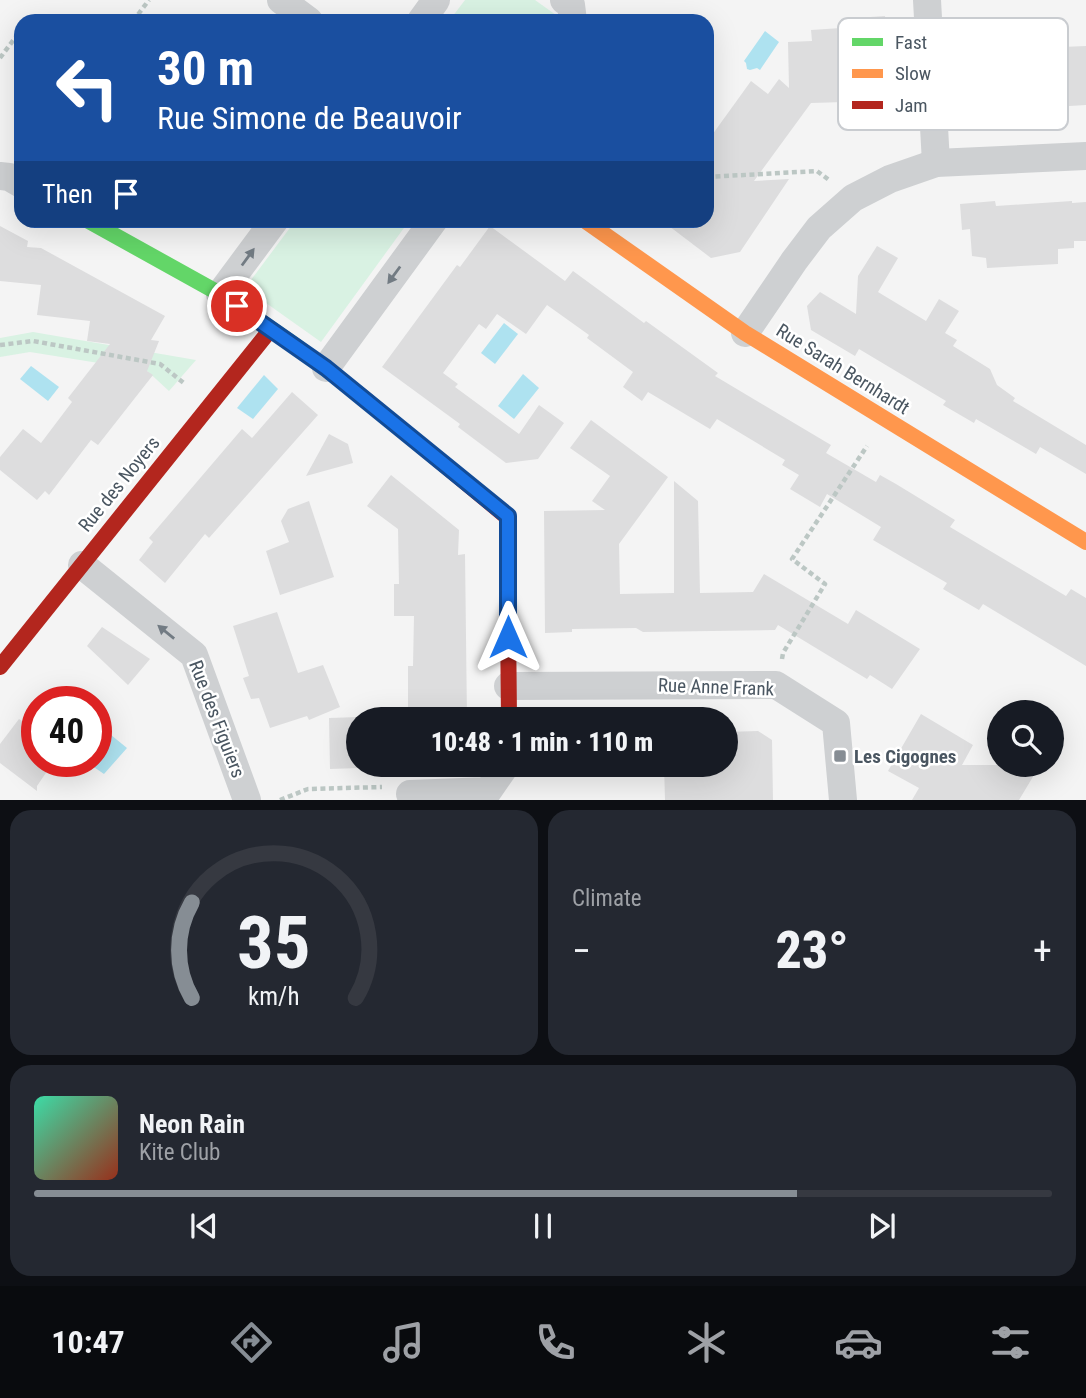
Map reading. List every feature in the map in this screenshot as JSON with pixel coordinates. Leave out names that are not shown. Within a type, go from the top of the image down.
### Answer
[{"type":"street","points":[[281,0],[300,14]]},
{"type":"street","points":[[564,0],[571,5],[572,14]]},
{"type":"street","points":[[927,0],[928,18]]},
{"type":"street","points":[[934,130],[936,163]]},
{"type":"street","points":[[745,333],[819,228],[853,198],[890,179],[936,163],[1086,156]]},
{"type":"street","points":[[101,228],[220,294],[271,329],[326,368],[508,516],[509,707]]},
{"type":"street","points":[[220,294],[269,228]]},
{"type":"street","points":[[326,368],[428,228]]},
{"type":"street","name":"Rue Sarah Bernhardt","points":[[595,228],[745,333],[1086,541]]},
{"type":"street","name":"Rue des Noyers","points":[[0,665],[271,329]]},
{"type":"street","name":"Rue des Figuiers","points":[[82,565],[194,655],[247,800]]},
{"type":"street","name":"Rue Anne Frank","points":[[509,686],[776,685],[836,723],[843,800]]},
{"type":"street","points":[[410,794],[488,791],[498,777]]},
{"type":"path","points":[[0,58],[14,39]]},
{"type":"path","points":[[714,177],[817,171],[853,198]]},
{"type":"path","points":[[0,345],[33,341],[160,363],[210,404]]},
{"type":"path","points":[[776,685],[783,653],[825,584],[792,559],[884,419]]},
{"type":"path","points":[[281,800],[308,789],[393,787],[410,794]]},
{"type":"green space","points":[[465,0],[535,0],[555,14],[454,14]]},
{"type":"green space","points":[[290,228],[404,228],[321,342],[245,288]]},
{"type":"green space","points":[[33,332],[196,360],[169,391],[143,367],[111,365],[30,352],[0,357],[0,338]]},
{"type":"water","points":[[765,31],[779,42],[760,70],[747,69],[744,61]]},
{"type":"water","points":[[504,323],[518,334],[495,364],[481,353]]},
{"type":"water","points":[[31,366],[59,387],[48,401],[20,379]]},
{"type":"water","points":[[523,374],[539,388],[514,419],[498,406]]},
{"type":"water","points":[[264,375],[278,389],[253,419],[237,408]]},
{"type":"water","points":[[112,736],[127,748],[112,765]]},
{"type":"building","points":[[838,28],[838,102],[811,103],[754,181],[789,179],[740,252],[711,258],[672,228],[714,228],[714,132],[751,81],[768,94],[779,79],[789,88],[788,42],[812,41],[811,30]]},
{"type":"building","points":[[1086,46],[1086,105],[1068,106],[1068,47]]},
{"type":"building","points":[[995,201],[996,206],[1086,202],[1086,241],[1074,241],[1074,248],[1058,249],[1058,264],[987,268],[986,258],[972,256],[970,229],[962,230],[960,204]]},
{"type":"building","points":[[0,226],[28,241],[27,247],[41,248],[165,316],[151,340],[159,341],[147,371],[153,375],[98,445],[91,440],[49,495],[45,491],[37,500],[0,470],[0,457],[23,429],[41,443],[72,402],[68,398],[110,344],[87,341],[90,321],[37,315],[41,285],[0,281]]},
{"type":"building","points":[[489,228],[493,228],[565,281],[573,271],[718,373],[715,376],[831,445],[826,453],[876,482],[880,475],[896,484],[955,520],[950,527],[1066,596],[1071,589],[1086,598],[1086,666],[983,604],[979,610],[943,589],[947,583],[873,540],[881,527],[827,494],[820,507],[790,489],[799,475],[782,465],[785,460],[717,419],[710,429],[648,392],[642,401],[623,387],[633,372],[587,338],[589,335],[547,305],[526,334],[497,314],[486,329],[479,324],[443,373],[458,384],[455,387],[519,434],[539,405],[564,423],[538,459],[506,463],[458,427],[460,424],[382,367],[457,265],[460,267]]},
{"type":"building","points":[[877,246],[898,258],[878,292],[926,321],[939,299],[959,311],[945,333],[957,340],[953,346],[990,369],[997,385],[1015,398],[1013,401],[1086,445],[1086,474],[1040,447],[1036,454],[976,419],[974,423],[943,405],[946,401],[859,349],[855,356],[811,330],[807,306],[820,292],[856,314],[858,276]]},
{"type":"building","points":[[292,392],[318,415],[209,538],[205,534],[165,583],[139,560],[153,542],[149,538],[242,429],[252,438]]},
{"type":"building","points":[[591,420],[668,477],[619,544],[620,594],[674,593],[674,481],[698,501],[700,593],[753,592],[764,574],[848,624],[856,610],[920,649],[892,689],[870,675],[867,679],[778,625],[775,630],[643,632],[636,628],[572,629],[572,632],[545,633],[544,511],[605,510],[592,501],[610,476],[570,448]]},
{"type":"building","points":[[329,434],[348,444],[353,463],[306,476]]},
{"type":"building","points":[[391,475],[459,530],[458,555],[465,554],[467,707],[408,707],[408,666],[413,666],[414,616],[394,616],[394,584],[399,584],[398,529],[367,506]]},
{"type":"building","points":[[309,501],[334,577],[280,595],[266,551],[289,542],[281,521],[288,509]]},
{"type":"building","points":[[277,612],[298,673],[323,665],[340,707],[309,720],[307,716],[270,728],[259,698],[251,699],[243,678],[249,676],[233,626]]},
{"type":"building","points":[[102,627],[150,659],[128,685],[87,646]]},
{"type":"building","points":[[921,714],[973,745],[962,765],[987,765],[987,777],[1033,777],[1019,800],[912,800],[919,788],[888,771]]},
{"type":"building","points":[[346,717],[346,768],[330,769],[329,718]]},
{"type":"building","points":[[19,719],[21,720],[21,777],[43,777],[37,791],[0,763],[0,744]]},
{"type":"building","points":[[758,731],[772,740],[773,800],[665,800],[664,777],[738,777],[738,732]]},
{"type":"traffic: fast","points":[[101,228],[222,295],[296,346],[360,395]]},
{"type":"traffic: slow","points":[[595,228],[745,333],[1086,542]]},
{"type":"traffic: jam","points":[[0,667],[271,329]]},
{"type":"traffic: jam","points":[[360,395],[507,517],[509,707]]},
{"type":"place","name":"Les Cigognes","points":[[840,756]]},
{"type":"route","points":[[237,306],[326,368],[508,516],[508,637]]}]
